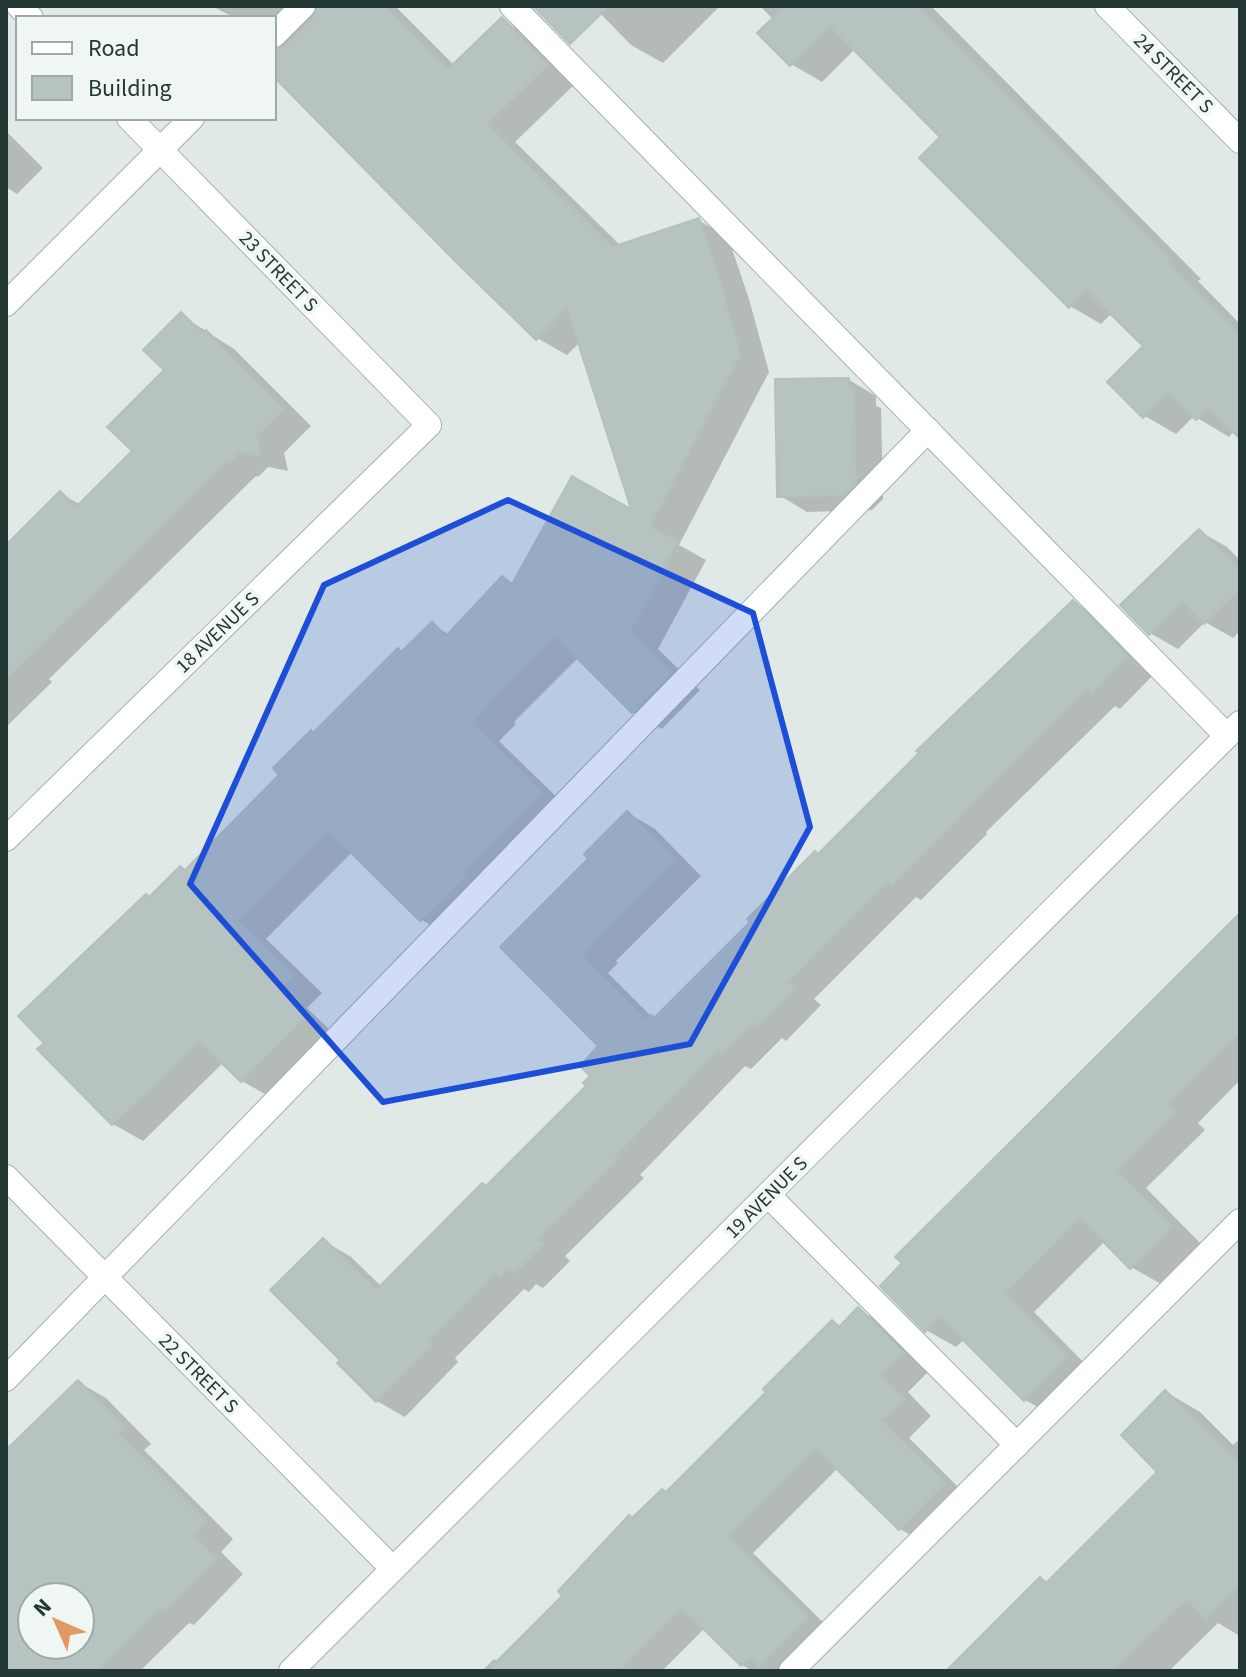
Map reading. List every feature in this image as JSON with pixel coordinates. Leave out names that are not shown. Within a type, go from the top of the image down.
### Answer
[{"type":"street","points":[[276,33],[303,6]]},
{"type":"street","points":[[512,6],[928,430],[1233,730]]},
{"type":"street","name":"24 STREET S","points":[[1107,6],[1240,141]]},
{"type":"street","name":"23 STREET S","points":[[131,120],[429,425]]},
{"type":"street","points":[[6,304],[190,120]]},
{"type":"street","name":"18 AVENUE S","points":[[6,839],[429,425]]},
{"type":"street","points":[[6,1379],[928,430]]},
{"type":"street","name":"19 AVENUE S","points":[[291,1671],[1233,730]]},
{"type":"street","name":"22 STREET S","points":[[6,1177],[393,1569]]},
{"type":"street","points":[[768,1195],[1017,1445]]},
{"type":"street","points":[[791,1671],[1240,1221]]},
{"type":"highlighted area","points":[[508,500],[753,613],[810,827],[690,1044],[383,1102],[190,884],[324,585]]},
{"type":"building","points":[[318,6],[385,6],[448,69],[502,17],[548,65],[487,124],[612,247],[699,218],[740,354],[650,527],[677,541],[630,631],[671,673],[632,713],[555,636],[485,704],[488,706],[471,723],[542,793],[463,872],[466,875],[420,921],[328,830],[237,921],[293,975],[279,990],[306,1017],[241,1082],[199,1041],[112,1125],[37,1049],[44,1043],[18,1016],[146,894],[149,897],[180,866],[185,870],[279,775],[273,768],[311,730],[313,733],[398,648],[401,652],[432,622],[446,636],[502,576],[512,584],[572,476],[631,509],[567,308],[536,340],[276,79],[276,49],[285,46],[314,17]]},
{"type":"building","points":[[533,6],[609,6],[570,44]]},
{"type":"building","points":[[785,6],[918,6],[1171,260],[1168,262],[1240,335],[1240,439],[1209,407],[1196,420],[1168,393],[1143,418],[1107,382],[1143,346],[1086,290],[1069,308],[919,158],[940,137],[830,26],[790,66],[757,33]]},
{"type":"building","points":[[181,312],[203,334],[206,330],[284,409],[257,436],[261,457],[240,452],[229,463],[227,461],[6,679],[6,545],[60,491],[76,507],[132,451],[107,427],[164,370],[143,350]]},
{"type":"building","points":[[849,378],[849,390],[854,390],[856,483],[844,495],[777,497],[775,379]]},
{"type":"building","points":[[1199,529],[1240,570],[1240,589],[1204,624],[1182,601],[1149,635],[1120,605]]},
{"type":"building","points":[[1073,600],[1128,656],[1091,695],[1087,690],[959,815],[961,817],[892,886],[888,882],[788,982],[795,989],[757,1026],[754,1023],[722,1055],[718,1050],[614,1158],[617,1161],[538,1239],[544,1244],[514,1274],[509,1268],[500,1277],[496,1273],[428,1342],[432,1345],[376,1402],[337,1363],[340,1360],[270,1290],[323,1238],[376,1290],[482,1183],[486,1186],[586,1086],[583,1083],[590,1076],[580,1066],[598,1046],[500,947],[588,859],[584,854],[627,811],[675,859],[590,944],[592,946],[582,956],[646,1020],[651,1015],[654,1018],[750,922],[747,919],[815,851],[818,854],[919,753],[916,751]]},
{"type":"building","points":[[1240,913],[1240,1032],[1169,1104],[1176,1112],[1117,1170],[1172,1226],[1130,1269],[1080,1218],[1005,1294],[1068,1357],[1024,1401],[940,1317],[925,1332],[880,1286],[902,1263],[895,1257]]},
{"type":"building","points":[[858,1307],[904,1353],[881,1375],[905,1399],[882,1421],[945,1483],[899,1530],[815,1448],[727,1536],[808,1617],[759,1667],[750,1658],[741,1666],[682,1608],[619,1671],[487,1671],[562,1596],[558,1591],[629,1515],[632,1518],[662,1489],[666,1492],[766,1392],[763,1389],[832,1320],[839,1327]]},
{"type":"building","points":[[78,1380],[125,1427],[118,1433],[207,1522],[194,1535],[217,1558],[165,1611],[161,1608],[97,1671],[6,1671],[6,1450]]},
{"type":"building","points":[[1165,1390],[1240,1464],[1240,1585],[1206,1619],[1187,1600],[1112,1671],[946,1671],[1040,1577],[1046,1583],[1157,1472],[1121,1435]]}]
